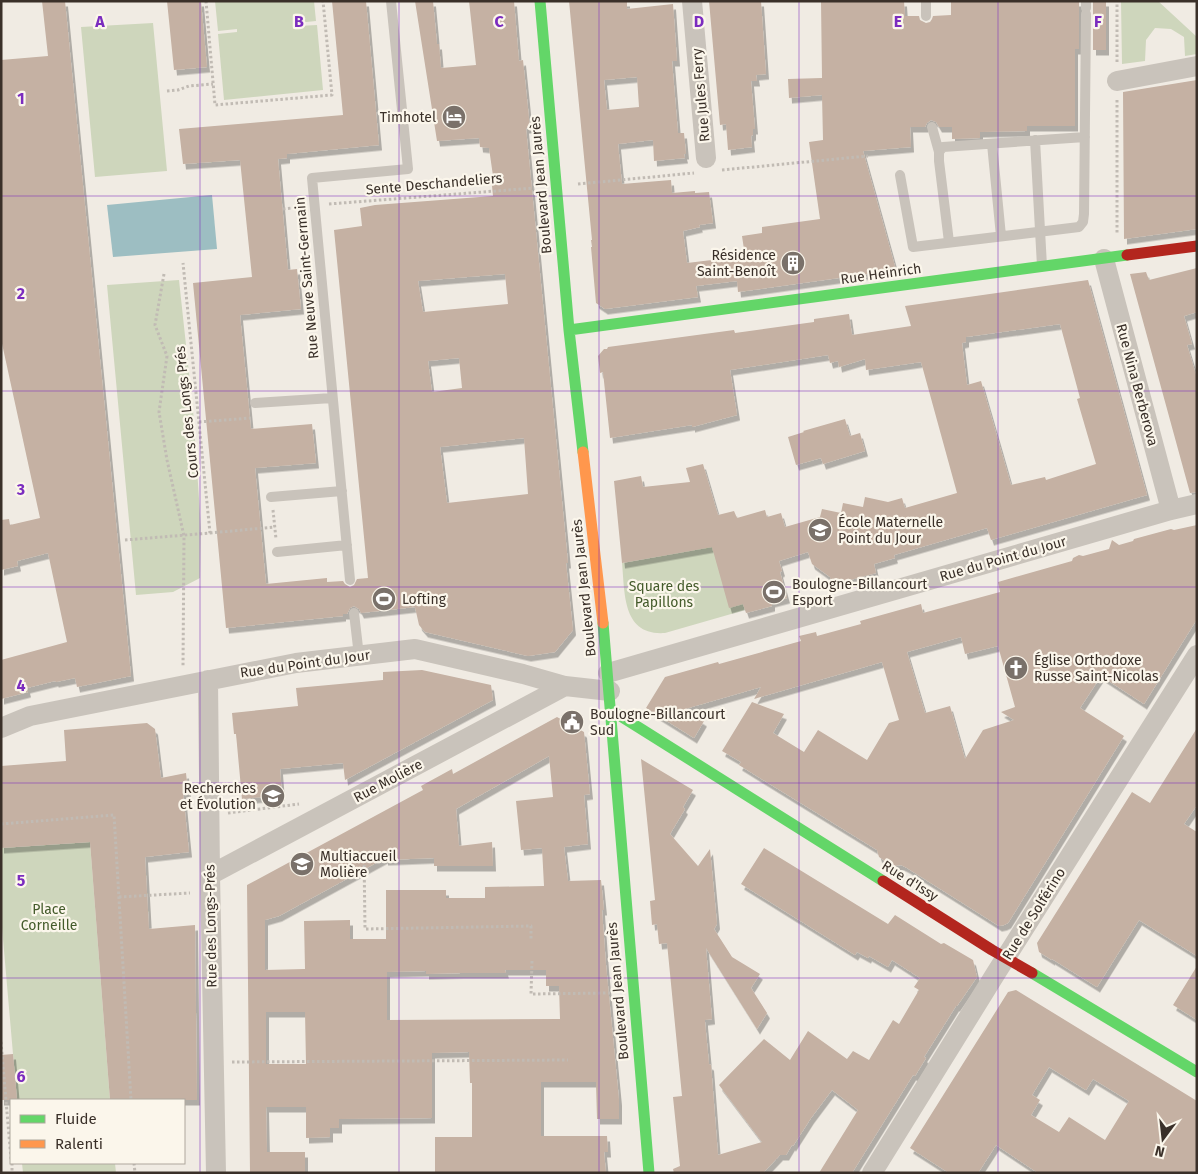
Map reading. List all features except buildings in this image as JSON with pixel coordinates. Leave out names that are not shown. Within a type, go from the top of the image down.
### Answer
[{"type":"street","name":"Boulevard Jean Jaurès","points":[[540,1],[569,330],[610,691],[649,1173]]},
{"type":"street","name":"Rue Jules Ferry","points":[[692,1],[706,158]]},
{"type":"street","points":[[1117,81],[1197,66]]},
{"type":"street","name":"Rue Heinrich","points":[[569,330],[1197,246]]},
{"type":"street","name":"Rue Nina Berberova","points":[[1110,258],[1171,510]]},
{"type":"street","name":"Rue du Point du Jour","points":[[1,728],[30,716],[296,663],[415,650],[514,672],[565,686],[610,691],[1171,510],[1197,504]]},
{"type":"street","name":"Rue de Solférino","points":[[872,1173],[1197,655]]},
{"type":"street","name":"Rue des Longs-Prés","points":[[208,680],[216,1173]]},
{"type":"street","name":"Rue Molière","points":[[211,884],[316,819],[565,686]]},
{"type":"street","name":"Rue d'Issy","points":[[610,691],[992,950],[1197,1072]]},
{"type":"lane","name":"Rue Neuve Saint-Germain","points":[[350,580],[312,178],[408,169],[391,1]]},
{"type":"lane","points":[[926,1],[926,16]]},
{"type":"lane","points":[[900,175],[913,246],[1079,227],[1083,222],[1084,214],[1086,8]]},
{"type":"lane","points":[[932,127],[939,152],[950,242]]},
{"type":"lane","points":[[939,152],[943,148],[1085,137]]},
{"type":"lane","points":[[1035,140],[1042,267]]},
{"type":"lane","points":[[992,144],[1001,236]]},
{"type":"lane","points":[[255,403],[332,398]]},
{"type":"lane","points":[[271,497],[342,491]]},
{"type":"lane","points":[[277,552],[347,545]]},
{"type":"lane","points":[[354,613],[359,656]]},
{"type":"path","points":[[206,1],[215,105],[332,94],[323,1]]},
{"type":"path","points":[[1110,258],[1117,81],[1117,1]]},
{"type":"path","points":[[167,90],[213,84]]},
{"type":"path","name":"Sente Deschandeliers","points":[[314,205],[556,186]]},
{"type":"path","name":"Cours des Longs Prés","points":[[183,263],[210,533]]},
{"type":"path","points":[[164,274],[155,325],[167,356],[159,412],[166,460],[184,536],[183,685]]},
{"type":"path","points":[[199,422],[256,418]]},
{"type":"path","points":[[271,497],[277,552]]},
{"type":"path","points":[[125,540],[274,527]]},
{"type":"path","points":[[210,815],[302,804],[316,819]]},
{"type":"path","points":[[1,824],[114,816],[131,1099]]},
{"type":"path","points":[[364,855],[365,929],[531,926],[531,940]]},
{"type":"path","points":[[119,897],[211,884]]},
{"type":"path","points":[[532,961],[531,994],[633,993]]},
{"type":"path","points":[[1,1042],[10,1147]]},
{"type":"path","points":[[214,1063],[568,1060]]},
{"type":"green space","points":[[215,1],[314,1],[316,21],[297,23],[298,26],[317,25],[323,90],[224,100],[218,34],[237,32],[237,29],[218,31]]},
{"type":"green space","points":[[1121,1],[1158,1],[1197,37],[1197,54],[1185,56],[1184,37],[1171,29],[1155,28],[1146,40],[1145,61],[1122,64]]},
{"type":"green space","points":[[153,23],[167,171],[95,177],[81,27]]},
{"type":"green space","points":[[179,280],[193,410],[201,528],[200,578],[173,592],[136,595],[107,285]]},
{"type":"green space","name":"Square des Papillons","points":[[726,544],[745,610],[665,633],[651,632],[641,628],[633,620],[628,610],[622,563]]},
{"type":"green space","name":"Place Corneille","points":[[90,842],[110,1099],[17,1099],[1,916],[1,848]]},
{"type":"green space","points":[[22,1164],[115,1164],[116,1173],[23,1173]]},
{"type":"water","points":[[212,195],[217,249],[113,257],[107,205]]},
{"type":"traffic: fast","points":[[540,1],[569,330],[583,452]]},
{"type":"traffic: fast","points":[[569,330],[1127,255]]},
{"type":"traffic: fast","points":[[603,623],[649,1173]]},
{"type":"traffic: fast","points":[[611,710],[883,881]]},
{"type":"traffic: fast","points":[[1032,973],[1197,1072]]},
{"type":"traffic: slow","points":[[583,452],[603,623]]},
{"type":"traffic: jam","points":[[1127,255],[1197,246]]},
{"type":"traffic: jam","points":[[883,881],[1032,973]]},
{"type":"place","name":"Timhotel","points":[[454,117]]},
{"type":"place","name":"Résidence Saint-Benoît","points":[[793,263]]},
{"type":"place","name":"École Maternelle Point du Jour","points":[[820,530]]},
{"type":"place","name":"Boulogne-Billancourt Esport","points":[[774,592]]},
{"type":"place","name":"Lofting","points":[[384,599]]},
{"type":"place","name":"Église Orthodoxe Russe Saint-Nicolas","points":[[1016,668]]},
{"type":"place","name":"Boulogne-Billancourt Sud","points":[[572,722]]},
{"type":"place","name":"Recherches et Évolution","points":[[273,796]]},
{"type":"place","name":"Multiaccueil Molière","points":[[302,864]]}]
